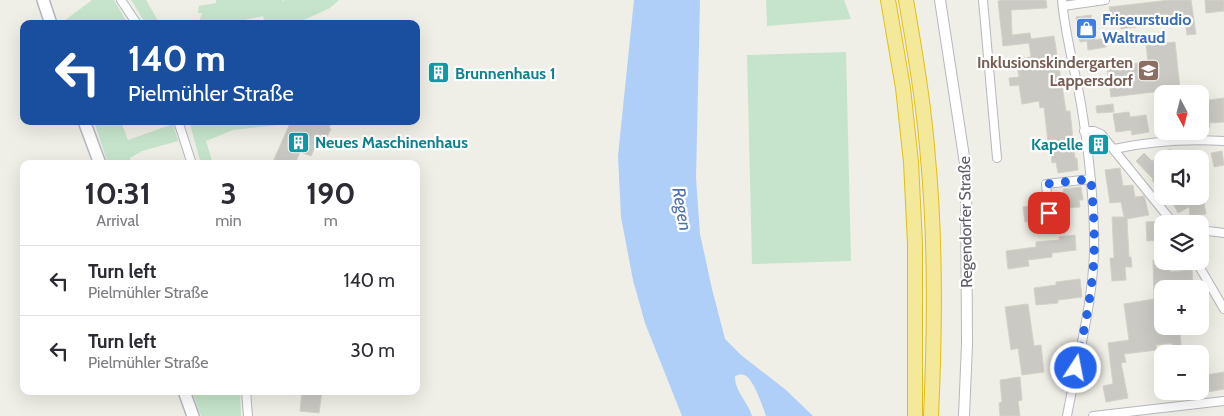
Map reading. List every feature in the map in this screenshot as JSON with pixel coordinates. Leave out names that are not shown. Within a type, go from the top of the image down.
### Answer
[{"type":"highway","points":[[888,0],[903,88],[911,162],[915,244],[914,416]]},
{"type":"highway","points":[[906,0],[920,86],[928,158],[933,249],[934,358],[931,416]]},
{"type":"main road","points":[[43,0],[50,20]]},
{"type":"main road","points":[[85,125],[99,160]]},
{"type":"main road","points":[[185,395],[193,416]]},
{"type":"street","points":[[121,0],[134,20]]},
{"type":"street","name":"Regendorfer Straße","points":[[940,0],[966,170],[967,344],[964,416]]},
{"type":"street","points":[[983,0],[997,158]]},
{"type":"street","points":[[1067,416],[1092,284],[1094,234],[1091,179],[1062,3],[1105,0]]},
{"type":"street","points":[[179,125],[191,160]]},
{"type":"street","points":[[1084,131],[1094,130],[1101,134],[1167,215]]},
{"type":"street","points":[[1114,149],[1167,140],[1224,141]]},
{"type":"street","points":[[1050,227],[1046,184],[1091,179]]},
{"type":"street","points":[[1209,231],[1224,233]]},
{"type":"street","points":[[1201,270],[1224,309]]},
{"type":"street","points":[[246,395],[248,416]]},
{"type":"street","points":[[1093,416],[1145,413],[1224,402]]},
{"type":"green space","points":[[92,0],[114,0],[126,20],[65,20]]},
{"type":"green space","points":[[131,0],[146,0],[158,20],[144,20]]},
{"type":"green space","points":[[216,0],[339,0],[330,8],[304,20],[264,20],[263,16],[244,20],[199,20],[202,13],[198,13],[199,6],[216,3]]},
{"type":"green space","points":[[766,0],[844,0],[851,19],[767,26]]},
{"type":"green space","points":[[846,52],[851,261],[752,264],[747,55]]},
{"type":"green space","points":[[95,125],[122,125],[128,140],[173,125],[178,141],[142,151],[130,158],[130,160],[107,160]]},
{"type":"green space","points":[[190,125],[279,125],[233,130],[206,141],[212,160],[200,160]]},
{"type":"green space","points":[[193,395],[240,395],[241,416],[201,416]]},
{"type":"water","name":"Regen","points":[[634,0],[700,0],[696,178],[700,234],[725,339],[741,355],[786,390],[813,416],[766,416],[754,386],[747,377],[742,375],[735,376],[735,381],[752,416],[682,416],[645,323],[633,280],[621,217],[618,156]]},
{"type":"building","points":[[1046,0],[1047,8],[1011,10],[1012,35],[1030,33],[1031,39],[1054,36],[1066,111],[1070,111],[1078,170],[1058,173],[1056,162],[1052,163],[1051,151],[1049,151],[1044,107],[1040,108],[1039,101],[1022,104],[1019,85],[1010,86],[1009,78],[1019,77],[1016,59],[1031,57],[1029,43],[1003,46],[998,1]]},
{"type":"building","points":[[1170,0],[1191,0],[1196,34],[1187,35],[1185,21],[1121,29],[1120,22],[1111,17],[1109,7]]},
{"type":"building","points":[[1205,0],[1224,0],[1224,11],[1206,13]]},
{"type":"building","name":"Friseurstudio Waltraud","points":[[1091,15],[1095,40],[1105,38],[1106,47],[1088,50],[1087,41],[1080,42],[1076,17]]},
{"type":"building","name":"Inklusionskindergarten Lappersdorf","points":[[1175,42],[1180,85],[1154,85],[1154,92],[1111,97],[1106,61],[1119,59],[1120,65],[1148,62],[1146,45]]},
{"type":"building","points":[[1224,98],[1224,122],[1209,123],[1209,100]]},
{"type":"building","points":[[1113,104],[1114,112],[1097,113],[1096,106]]},
{"type":"building","points":[[1129,112],[1130,117],[1146,115],[1149,132],[1132,135],[1131,130],[1116,132],[1113,114]]},
{"type":"building","name":"Neues Maschinenhaus","points":[[289,125],[330,125],[329,128],[331,129],[327,137],[321,134],[311,156],[300,152],[297,160],[274,160]]},
{"type":"building","points":[[1222,151],[1224,165],[1214,167],[1211,153]]},
{"type":"building","points":[[1144,153],[1152,161],[1154,160],[1154,182],[1136,161]]},
{"type":"building","points":[[1120,168],[1123,186],[1133,185],[1135,197],[1144,196],[1149,215],[1127,219],[1129,257],[1131,257],[1132,267],[1125,267],[1126,280],[1112,281],[1110,258],[1114,258],[1112,217],[1124,217],[1121,202],[1110,203],[1105,170]]},
{"type":"building","points":[[1081,187],[1083,200],[1079,200],[1080,207],[1067,208],[1063,189]]},
{"type":"building","points":[[1042,204],[1044,220],[1025,222],[1023,207]]},
{"type":"building","points":[[1174,205],[1204,205],[1206,214],[1190,215],[1189,207],[1178,213]]},
{"type":"building","points":[[1146,222],[1154,222],[1154,241],[1147,241]]},
{"type":"building","points":[[1075,235],[1076,250],[1052,253],[1052,257],[1028,260],[1029,266],[1008,269],[1006,251],[1036,247],[1036,242],[1059,240],[1059,237]]},
{"type":"building","points":[[1153,260],[1154,270],[1170,270],[1170,272],[1192,270],[1193,280],[1154,280],[1154,299]]},
{"type":"building","points":[[1080,279],[1082,297],[1058,300],[1058,303],[1036,305],[1034,288],[1056,285],[1056,282]]},
{"type":"building","points":[[1154,299],[1154,335],[1180,335],[1181,345],[1172,345],[1172,343],[1154,345],[1154,350],[1124,354],[1126,362],[1121,363],[1128,398],[1106,402],[1103,386],[1113,384],[1108,343],[1129,340],[1124,304]]},
{"type":"building","points":[[1028,304],[1034,346],[1041,345],[1044,372],[1022,375],[1018,348],[1011,350],[1005,307]]},
{"type":"building","points":[[1224,372],[1224,389],[1209,392],[1209,374]]},
{"type":"building","points":[[1020,377],[1022,400],[1018,401],[1020,416],[1000,416],[999,403],[1002,402],[1000,380]]},
{"type":"building","points":[[302,395],[321,395],[319,413],[300,411]]},
{"type":"place","name":"Friseurstudio Waltraud","points":[[1086,28]]},
{"type":"place","name":"Inklusionskindergarten Lappersdorf","points":[[1149,71]]},
{"type":"place","name":"Brunnenhaus 1","points":[[439,73]]},
{"type":"place","name":"Neues Maschinenhaus","points":[[299,142]]},
{"type":"place","name":"Kapelle","points":[[1099,144]]},
{"type":"route","points":[[1049,213],[1046,184],[1091,179],[1094,234],[1092,284],[1076,368]]}]
